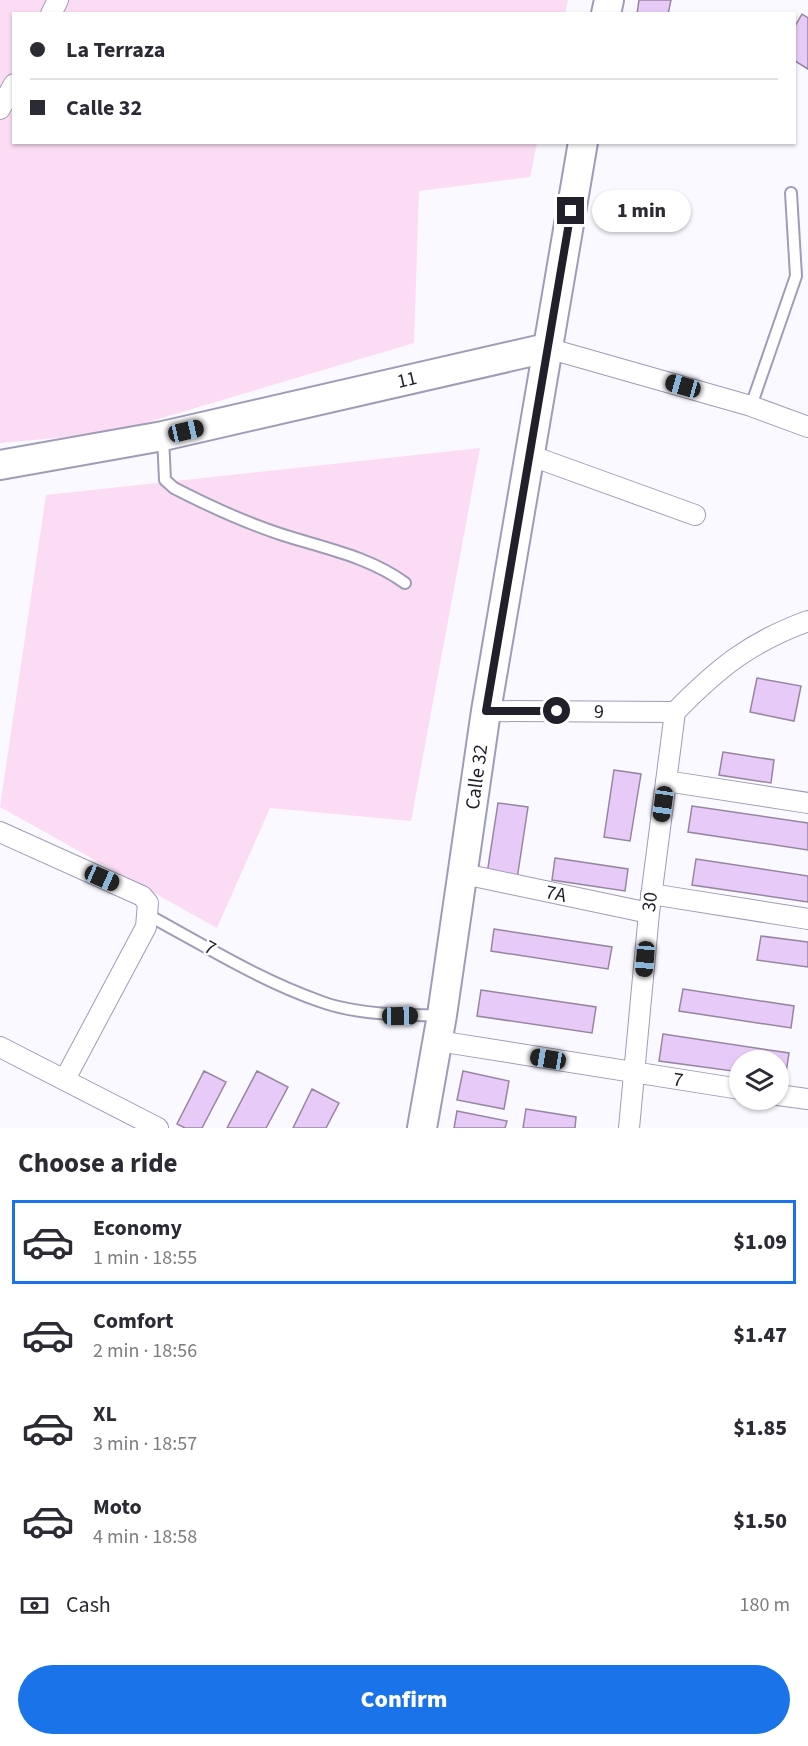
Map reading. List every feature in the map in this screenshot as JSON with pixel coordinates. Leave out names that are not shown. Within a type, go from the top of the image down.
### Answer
[{"type":"main road","name":"Calle 32","points":[[422,1128],[464,874],[486,711],[584,144]]},
{"type":"main road","name":"11","points":[[0,465],[163,436],[547,348]]},
{"type":"street","points":[[0,109],[12,88]]},
{"type":"street","name":"11","points":[[547,348],[751,406],[808,427]]},
{"type":"street","points":[[529,454],[695,515]]},
{"type":"street","points":[[675,712],[717,670],[771,634],[808,621]]},
{"type":"street","name":"9","points":[[486,711],[675,712]]},
{"type":"street","name":"30","points":[[629,1128],[650,903],[675,712]]},
{"type":"street","points":[[666,781],[808,803]]},
{"type":"street","name":"7","points":[[0,832],[142,896],[148,903],[148,915]]},
{"type":"street","name":"7A","points":[[464,874],[650,903],[808,919]]},
{"type":"street","points":[[65,1079],[146,927],[148,915]]},
{"type":"street","name":"7","points":[[440,1028],[635,1073],[729,1087]]},
{"type":"street","points":[[0,1047],[158,1128]]},
{"type":"street","points":[[789,1096],[808,1099]]},
{"type":"lane","points":[[751,406],[796,276],[791,194]]},
{"type":"lane","points":[[163,436],[165,480],[174,488],[279,534],[327,547],[386,569],[405,583]]},
{"type":"lane","name":"7","points":[[148,915],[258,975],[324,1003],[400,1016],[440,1028]]},
{"type":"shaded area","points":[[0,0],[568,0],[565,12],[12,12],[12,144],[537,144],[530,177],[419,191],[414,343],[111,433],[0,443]]},
{"type":"shaded area","points":[[480,448],[411,821],[270,808],[217,928],[0,807],[46,495]]},
{"type":"building","points":[[639,0],[671,0],[668,12],[637,12]]},
{"type":"building","points":[[802,14],[808,18],[808,69],[796,62],[796,24]]},
{"type":"building","points":[[757,678],[801,686],[794,721],[750,712]]},
{"type":"building","points":[[723,752],[774,760],[771,783],[719,775]]},
{"type":"building","points":[[614,770],[641,774],[630,841],[604,837]]},
{"type":"building","points":[[498,803],[528,807],[517,879],[487,874]]},
{"type":"building","points":[[692,806],[808,823],[808,850],[688,832]]},
{"type":"building","points":[[555,858],[628,869],[625,891],[552,880]]},
{"type":"building","points":[[696,859],[808,876],[808,902],[692,885]]},
{"type":"building","points":[[494,929],[612,947],[608,969],[491,951]]},
{"type":"building","points":[[761,936],[808,942],[808,967],[757,960]]},
{"type":"building","points":[[683,989],[794,1006],[791,1028],[679,1011]]},
{"type":"building","points":[[481,990],[596,1007],[592,1033],[477,1016]]},
{"type":"building","points":[[663,1034],[769,1050],[729,1050],[729,1071],[659,1061]]},
{"type":"building","points":[[204,1071],[226,1082],[202,1128],[185,1128],[177,1124]]},
{"type":"building","points":[[257,1071],[288,1087],[266,1128],[227,1128]]},
{"type":"building","points":[[463,1071],[509,1081],[504,1109],[457,1100]]},
{"type":"building","points":[[312,1089],[339,1103],[326,1128],[293,1128]]},
{"type":"building","points":[[526,1109],[576,1117],[575,1128],[523,1128]]},
{"type":"building","points":[[457,1111],[507,1121],[505,1128],[454,1128]]},
{"type":"route","points":[[557,711],[486,711],[571,211]]}]
